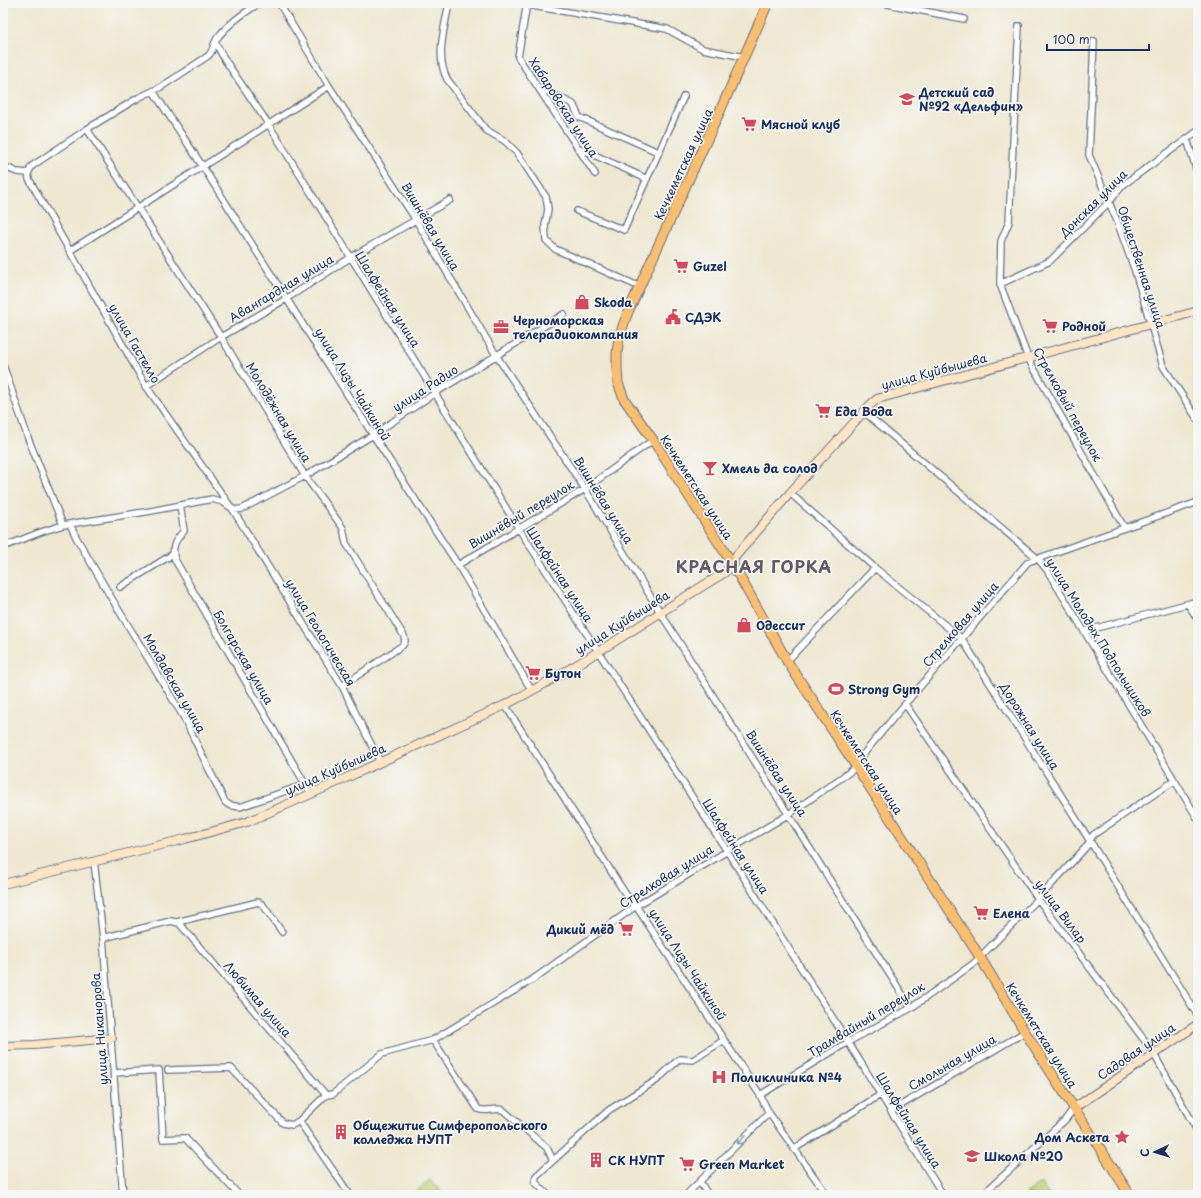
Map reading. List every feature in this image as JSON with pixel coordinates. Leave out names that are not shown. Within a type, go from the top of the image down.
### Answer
[{"type":"main road","name":"Кечкеметская улица","points":[[768,3],[619,337],[616,368],[618,383],[624,399],[653,440],[733,565],[787,661],[980,957],[1025,1032],[1130,1195]]},
{"type":"main road","name":"улица Куйбышева","points":[[3,884],[185,840],[247,822],[505,705],[532,691],[598,653],[660,612],[724,573],[733,565],[734,558],[790,492],[877,399],[1198,312]]},
{"type":"main road","name":"Садовая улица","points":[[1074,1108],[1198,1024]]},
{"type":"main road","points":[[3,1046],[112,1038]]},
{"type":"street","points":[[3,166],[17,172],[28,173],[32,166],[86,129],[138,98],[153,91],[208,56],[212,51],[218,37],[244,13],[260,3]]},
{"type":"street","name":"Вишнёвая улица","points":[[278,3],[329,86],[416,220],[496,355],[585,489],[660,612],[911,1008]]},
{"type":"street","points":[[450,3],[441,48],[442,70],[447,79],[486,130],[492,135],[505,141],[517,153],[546,197],[548,209],[545,226],[546,240],[555,248],[640,287]]},
{"type":"street","points":[[883,3],[964,19]]},
{"type":"street","points":[[527,4],[667,29],[703,49],[745,57]]},
{"type":"street","name":"Хабаровская улица","points":[[527,4],[518,57],[594,174]]},
{"type":"street","name":"Стрелковый переулок","points":[[1019,26],[1009,222],[1001,241],[1000,284],[1028,358],[1124,527]]},
{"type":"street","name":"Общественная улица","points":[[1094,40],[1089,155],[1117,221],[1135,271],[1163,366],[1198,420]]},
{"type":"street","name":"Шалфейная улица","points":[[215,42],[225,60],[269,126],[518,529],[727,851],[943,1195]]},
{"type":"street","points":[[70,250],[269,126],[329,86]]},
{"type":"street","points":[[537,86],[573,104],[580,117],[658,152]]},
{"type":"street","name":"улица Лизы Чайкиной","points":[[153,91],[203,167],[373,436],[458,565],[532,691]]},
{"type":"street","points":[[577,211],[624,230],[684,96]]},
{"type":"street","name":"Молодёжная улица","points":[[86,129],[221,337],[305,476],[343,528],[346,543],[405,638],[402,645],[342,686]]},
{"type":"street","name":"Донская улица","points":[[1000,284],[1050,261],[1109,202],[1123,185],[1198,131]]},
{"type":"street","points":[[1187,139],[1198,175]]},
{"type":"street","points":[[576,146],[647,179]]},
{"type":"street","name":"улица Гастелло","points":[[28,173],[29,179],[146,386],[237,516]]},
{"type":"street","name":"Авангардная улица","points":[[146,386],[221,337],[286,299],[350,258],[450,200]]},
{"type":"street","name":"улица Радио","points":[[233,510],[242,509],[305,476],[373,436],[435,393],[564,314]]},
{"type":"street","points":[[3,365],[28,438],[63,525]]},
{"type":"street","name":"улица Молодых Подпольщиков","points":[[864,412],[1037,558],[1047,570],[1198,819]]},
{"type":"street","name":"Вишнёвый переулок","points":[[458,565],[585,489],[653,440]]},
{"type":"street","name":"Дорожная улица","points":[[790,492],[875,568],[962,639],[1090,841],[1198,1016]]},
{"type":"street","points":[[3,547],[40,532],[63,525],[212,499],[223,502],[233,510]]},
{"type":"street","name":"Стрелковая улица","points":[[299,1121],[326,1095],[334,1094],[382,1054],[433,1040],[532,980],[636,906],[789,814],[856,766],[861,757],[905,704],[1028,562],[1198,502]]},
{"type":"street","points":[[120,587],[173,554],[173,547],[184,531],[180,505]]},
{"type":"street","name":"улица Геологическая","points":[[237,516],[342,686],[380,762]]},
{"type":"street","name":"Молдавская улица","points":[[70,524],[112,599],[183,716],[225,802],[229,805],[240,807],[306,784]]},
{"type":"street","name":"Болгарская улица","points":[[173,554],[175,560],[311,794]]},
{"type":"street","points":[[787,661],[875,568]]},
{"type":"street","points":[[1085,631],[1198,601]]},
{"type":"street","points":[[1188,604],[1198,620]]},
{"type":"street","name":"улица Вилар","points":[[905,704],[1038,899],[1154,1054],[1198,1132]]},
{"type":"street","name":"улица Лизы Чайкиной","points":[[505,705],[630,901],[636,906],[760,1095],[769,1113],[827,1195]]},
{"type":"street","name":"Трамвайный переулок","points":[[760,1095],[848,1042],[911,1008],[973,964],[1038,899],[1087,846],[1093,835],[1174,781]]},
{"type":"street","name":"улица Никанорова","points":[[94,861],[112,1038],[123,1195]]},
{"type":"street","points":[[103,938],[258,902],[263,905],[282,932]]},
{"type":"street","name":"Любимая улица","points":[[174,921],[326,1095]]},
{"type":"street","name":"Смольная улица","points":[[891,1111],[1025,1032]]},
{"type":"street","points":[[433,1040],[478,1109],[484,1111],[494,1108],[503,1110],[546,1148],[553,1160]]},
{"type":"street","points":[[548,1195],[535,1182],[536,1176],[609,1110],[657,1080],[680,1059],[693,1060],[724,1040]]},
{"type":"street","points":[[168,1070],[231,1068],[282,1123],[292,1125],[299,1121],[350,1195]]},
{"type":"street","points":[[114,1073],[159,1070],[164,1139],[185,1138],[239,1195]]},
{"type":"street","points":[[794,1149],[880,1095]]},
{"type":"street","name":"Садовая улица","points":[[982,1195],[1065,1120],[1074,1108]]},
{"type":"street","points":[[686,1195],[769,1113]]},
{"type":"street","points":[[700,1182],[708,1195]]},
{"type":"green space","points":[[430,1180],[444,1195],[413,1195],[413,1194]]},
{"type":"green space","points":[[1041,1183],[1049,1195],[1028,1195],[1026,1193]]},
{"type":"place","name":"Детский сад №92 «Дельфин»","points":[[907,99]]},
{"type":"place","name":"Мясной клуб","points":[[749,124]]},
{"type":"place","name":"Guzel","points":[[681,266]]},
{"type":"place","name":"Skoda","points":[[582,302]]},
{"type":"place","name":"СДЭК","points":[[673,317]]},
{"type":"place","name":"Родной","points":[[1050,326]]},
{"type":"place","name":"Черноморская телерадиокомпания","points":[[501,327]]},
{"type":"place","name":"Еда Вода","points":[[823,411]]},
{"type":"place","name":"Хмель да солод","points":[[710,468]]},
{"type":"place","name":"Одессит","points":[[744,625]]},
{"type":"place","name":"Бутон","points":[[533,673]]},
{"type":"place","name":"Strong Gym","points":[[836,689]]},
{"type":"place","name":"Елена","points":[[981,913]]},
{"type":"place","name":"Дикий мёд","points":[[626,929]]},
{"type":"place","name":"Поликлиника №4","points":[[719,1077]]},
{"type":"place","name":"Общежитие Симферопольского колледжа НУПТ","points":[[341,1132]]},
{"type":"place","name":"Дом Аскета","points":[[1122,1137]]},
{"type":"place","name":"Школа №20","points":[[972,1156]]},
{"type":"place","name":"СК НУПТ","points":[[596,1160]]},
{"type":"place","name":"Green Market","points":[[687,1164]]},
{"type":"district","name":"КРАСНАЯ ГОРКА","points":[[754,566]]}]
